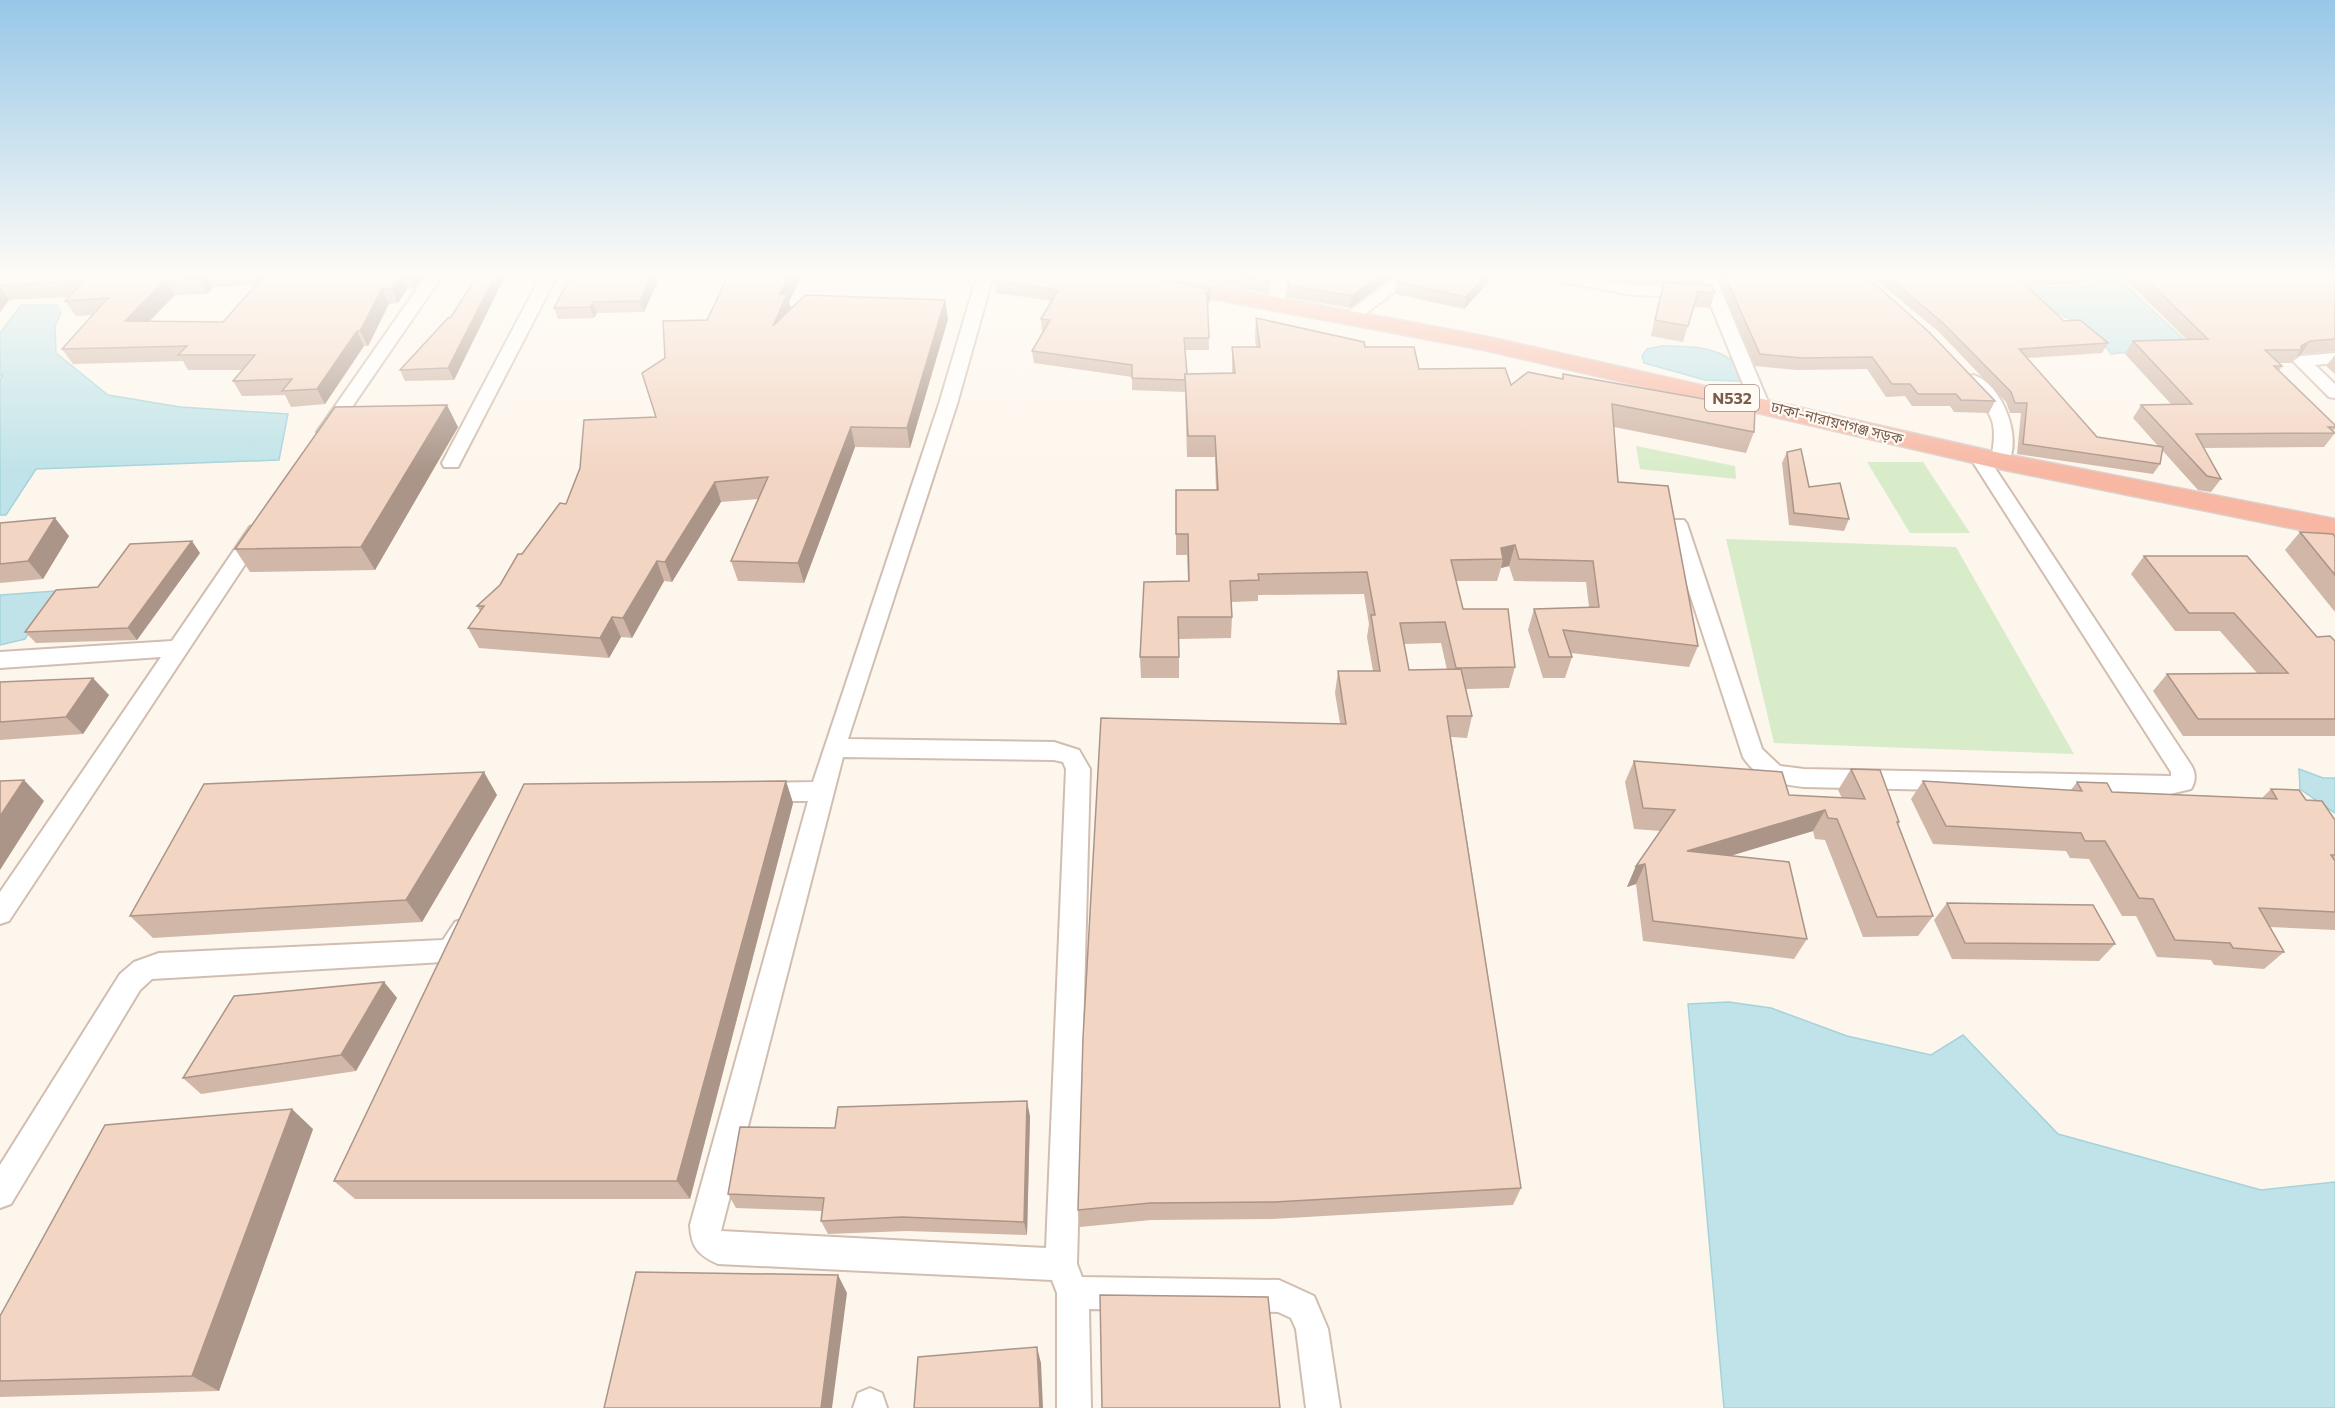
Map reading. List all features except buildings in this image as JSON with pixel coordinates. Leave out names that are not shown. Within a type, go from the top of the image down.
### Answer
[{"type":"highway","name":"ঢাকা-নারায়ণগঞ্জ সড়ক","points":[[1477,342],[1760,404],[1989,458],[2335,528]]},
{"type":"street","points":[[314,449],[389,342]]},
{"type":"street","points":[[451,463],[515,342]]},
{"type":"street","points":[[966,342],[948,404],[834,748],[705,1226],[706,1239],[718,1248],[1279,1296],[1303,1307],[1311,1329],[1323,1408]]},
{"type":"street","points":[[1735,342],[1760,404]]},
{"type":"street","points":[[2335,358],[2301,361],[2335,393]]},
{"type":"street","points":[[1677,524],[1751,751],[1760,768],[1782,776],[1804,778],[2166,786],[2183,783],[2183,771],[1989,458],[2006,435],[1998,408],[1961,368]]},
{"type":"street","points":[[0,913],[86,791],[177,648],[267,517]]},
{"type":"street","points":[[0,660],[177,648]]},
{"type":"street","points":[[834,748],[1054,751],[1071,756],[1078,769],[1067,1279],[1074,1408]]},
{"type":"street","points":[[730,793],[823,791]]},
{"type":"street","points":[[0,1193],[130,982],[143,970],[159,965],[443,951],[454,948],[476,905]]},
{"type":"green space","points":[[1636,446],[1735,466],[1736,479],[1640,469]]},
{"type":"green space","points":[[1867,462],[1923,462],[1970,533],[1910,533]]},
{"type":"green space","points":[[1726,539],[1956,547],[2074,754],[1774,743]]},
{"type":"water","points":[[0,342],[56,342],[56,353],[108,395],[180,407],[288,414],[279,460],[36,469],[6,515],[0,515],[0,379],[3,375],[0,375]]},
{"type":"water","points":[[2102,342],[2186,342],[2191,346],[2111,354]]},
{"type":"water","points":[[1662,346],[1708,349],[1728,358],[1745,374],[1740,381],[1705,380],[1644,363],[1642,356],[1647,349]]},
{"type":"water","points":[[55,591],[25,639],[0,645],[0,595]]},
{"type":"water","points":[[2299,769],[2323,778],[2335,778],[2335,813],[2300,789]]},
{"type":"water","points":[[1729,1002],[1771,1008],[1847,1036],[1931,1055],[1963,1035],[2058,1134],[2261,1190],[2335,1182],[2335,1408],[1724,1408],[1688,1004]]}]
